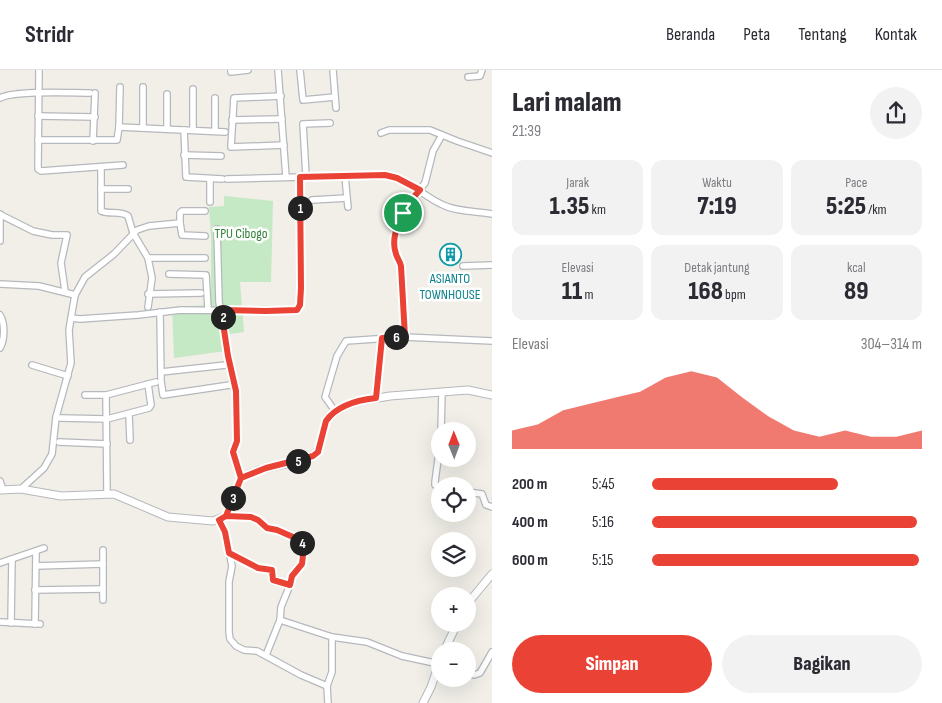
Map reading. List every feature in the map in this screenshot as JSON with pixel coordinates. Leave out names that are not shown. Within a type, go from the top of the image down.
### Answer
[{"type":"street","points":[[39,70],[37,167],[39,171],[123,165]]},
{"type":"street","points":[[231,70],[231,72],[248,70]]},
{"type":"street","points":[[278,70],[286,177]]},
{"type":"street","points":[[300,70],[303,100],[335,97]]},
{"type":"street","points":[[333,70],[336,108]]},
{"type":"street","points":[[468,77],[480,76],[482,70]]},
{"type":"street","points":[[38,140],[117,140],[120,87]]},
{"type":"street","points":[[143,87],[143,128]]},
{"type":"street","points":[[193,90],[193,130]]},
{"type":"street","points":[[0,98],[8,95],[93,93],[95,117],[93,141]]},
{"type":"street","points":[[167,94],[167,129]]},
{"type":"street","points":[[281,96],[234,98],[231,147],[284,145]]},
{"type":"street","points":[[215,98],[215,131]]},
{"type":"street","points":[[38,116],[95,117]]},
{"type":"street","points":[[232,120],[282,119]]},
{"type":"street","points":[[70,318],[91,319],[181,310],[297,310],[300,305],[301,288],[303,124],[330,123]]},
{"type":"street","points":[[119,127],[225,132]]},
{"type":"street","points":[[184,130],[186,177],[210,180],[345,175],[392,176],[420,190],[442,205],[492,214]]},
{"type":"street","points":[[381,133],[389,130],[430,130],[492,153]]},
{"type":"street","points":[[405,337],[401,266],[394,246],[395,228],[410,201],[428,177],[433,151],[442,135]]},
{"type":"street","points":[[184,155],[221,156]]},
{"type":"street","points":[[101,167],[102,211],[126,214],[130,219],[133,233],[148,258],[152,278],[148,294],[148,307]]},
{"type":"street","points":[[345,175],[348,207]]},
{"type":"street","points":[[210,180],[210,202]]},
{"type":"street","points":[[101,190],[128,189]]},
{"type":"street","points":[[312,200],[347,198]]},
{"type":"street","points":[[205,211],[182,211],[180,213],[182,235],[205,236]]},
{"type":"street","points":[[0,241],[0,214],[33,231],[52,235],[67,235],[61,263],[65,292]]},
{"type":"street","points":[[21,489],[50,460],[56,418],[71,363],[68,326],[75,295],[85,277],[114,254],[133,233],[149,226],[180,223]]},
{"type":"street","points":[[217,229],[219,302],[236,391],[237,441],[233,452],[241,478],[226,516]]},
{"type":"street","points":[[148,258],[205,258]]},
{"type":"street","points":[[463,266],[492,264]]},
{"type":"street","points":[[168,274],[206,274],[208,310]]},
{"type":"street","points":[[0,284],[39,286],[75,295]]},
{"type":"street","points":[[148,294],[201,293]]},
{"type":"street","points":[[160,312],[163,396],[230,385]]},
{"type":"street","points":[[0,315],[4,321],[0,348]]},
{"type":"street","points":[[335,411],[326,397],[337,356],[346,341],[405,337],[492,341]]},
{"type":"street","points":[[376,398],[382,338]]},
{"type":"street","points":[[32,365],[68,376]]},
{"type":"street","points":[[161,372],[226,365]]},
{"type":"street","points":[[85,395],[106,395],[156,382]]},
{"type":"street","points":[[60,418],[107,419],[149,408],[151,406],[148,384]]},
{"type":"street","points":[[241,478],[261,470],[313,456],[318,452],[326,421],[335,411],[360,401],[468,390],[492,395]]},
{"type":"street","points":[[442,392],[442,422]]},
{"type":"street","points":[[106,395],[107,494]]},
{"type":"street","points":[[129,414],[130,440]]},
{"type":"street","points":[[59,442],[107,444]]},
{"type":"street","points":[[0,482],[2,490],[21,489],[50,496],[107,494],[121,496],[168,517],[219,520],[226,516],[251,517],[267,528],[277,530],[300,540],[304,546],[302,564],[292,576],[281,607],[280,620],[266,656]]},
{"type":"street","points":[[476,494],[483,495],[486,505],[492,507]]},
{"type":"street","points":[[219,520],[225,532],[232,566],[229,582],[228,632],[230,639],[236,646],[244,650],[257,651],[301,675],[327,686]]},
{"type":"street","points":[[0,563],[44,548]]},
{"type":"street","points":[[103,550],[103,600]]},
{"type":"street","points":[[0,622],[38,624],[35,590],[36,551]]},
{"type":"street","points":[[229,553],[258,568],[272,570],[273,580],[290,585]]},
{"type":"street","points":[[11,623],[12,559]]},
{"type":"street","points":[[36,566],[103,564]]},
{"type":"street","points":[[476,593],[492,574]]},
{"type":"street","points":[[35,590],[103,588]]},
{"type":"street","points":[[280,620],[332,637],[367,642],[402,656],[431,661]]},
{"type":"street","points":[[328,703],[327,686],[332,672],[332,637]]},
{"type":"street","points":[[476,674],[480,673],[492,652]]},
{"type":"street","points":[[423,703],[431,687]]},
{"type":"green space","name":"TPU Cibogo","points":[[224,196],[273,201],[271,282],[240,282],[244,332],[223,335],[226,351],[174,358],[172,307],[211,305],[209,207],[224,206]]},
{"type":"place","name":"ASIANTO TOWNHOUSE","points":[[450,255]]},
{"type":"route","points":[[403,213],[395,228],[394,246],[401,266],[405,337],[382,338],[376,398],[345,406],[329,416],[318,452],[313,456],[255,471],[241,478],[236,491],[226,516],[251,517],[267,528],[277,530],[300,540],[304,546],[302,564],[292,576],[290,585],[273,580],[272,570],[258,568],[229,553],[225,532],[219,520],[226,516],[241,478],[233,452],[237,441],[236,391],[221,310],[297,310],[300,305],[300,177],[392,176],[420,190],[410,201],[403,213]]}]
